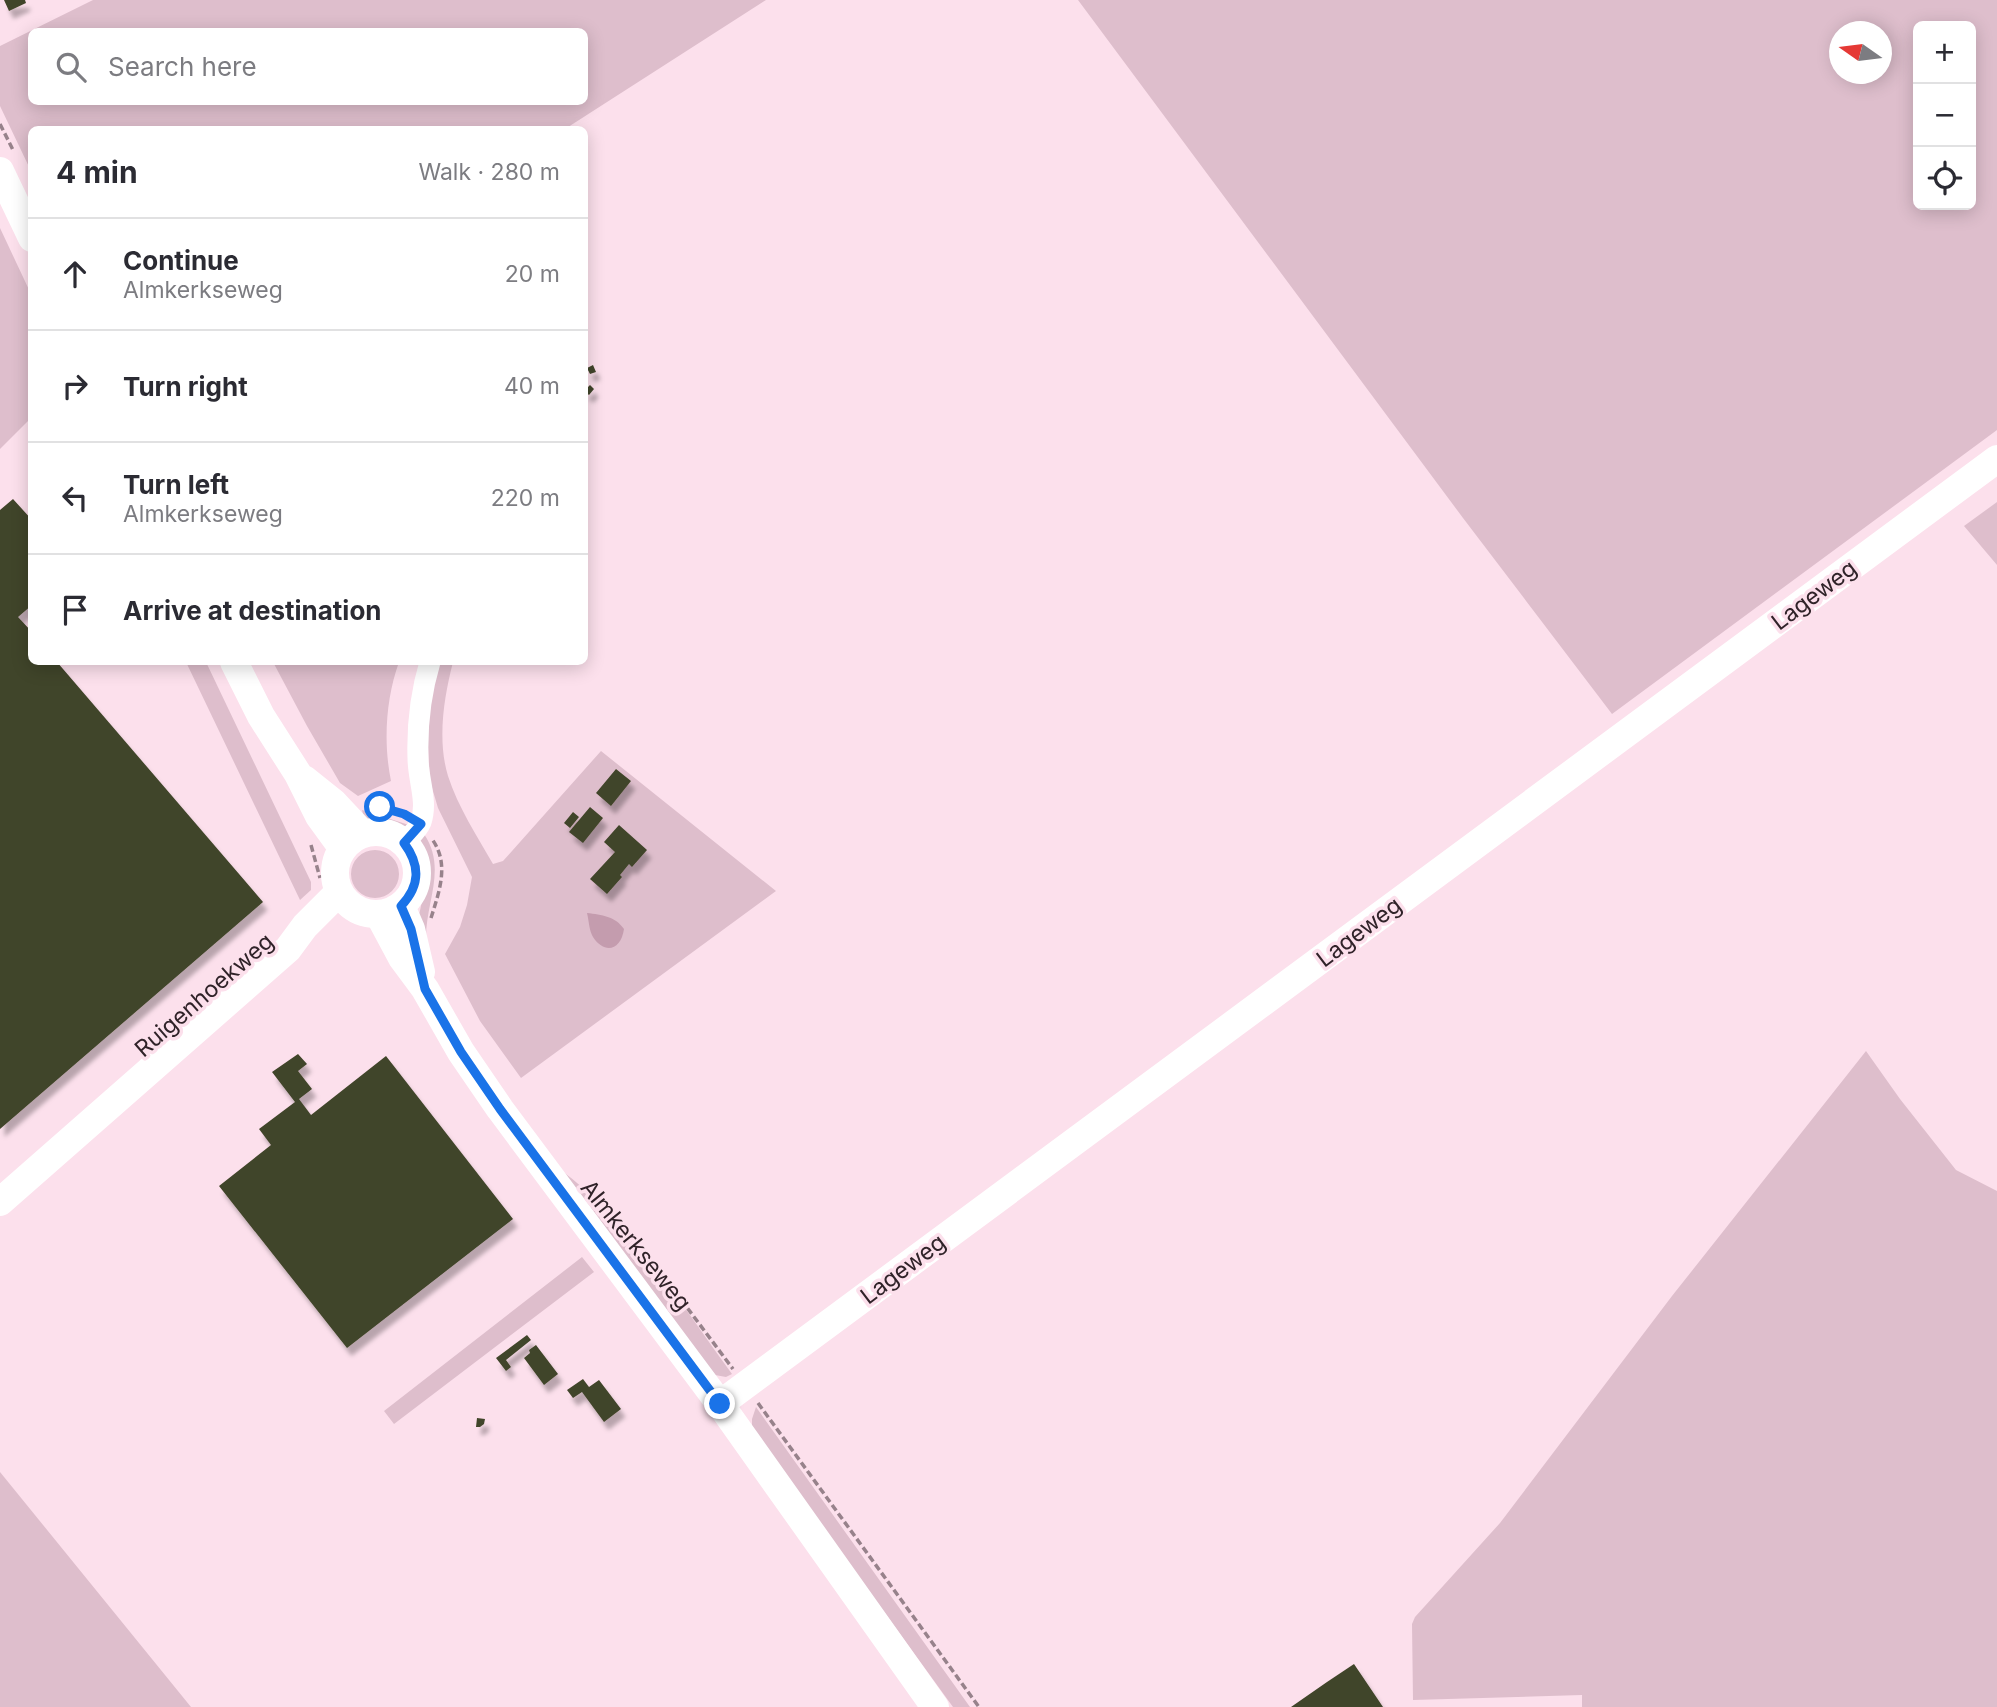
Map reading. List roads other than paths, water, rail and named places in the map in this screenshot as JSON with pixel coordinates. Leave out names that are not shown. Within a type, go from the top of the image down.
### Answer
[{"type":"street","points":[[0,171],[28,230]]},
{"type":"street","name":"Lageweg","points":[[720,1404],[1997,459]]},
{"type":"street","points":[[236,665],[261,716],[298,774],[333,805],[353,842]]},
{"type":"street","points":[[412,834],[385,833],[353,842],[336,863],[337,896],[360,912],[390,910],[410,896],[416,876],[412,834],[424,802],[418,761],[419,725],[429,665]]},
{"type":"street","name":"Ruigenhoekweg","points":[[0,1202],[288,949],[315,938],[337,896]]},
{"type":"street","name":"Almkerkseweg","points":[[390,910],[411,929],[425,989],[461,1052],[500,1109],[720,1404],[935,1707]]}]
